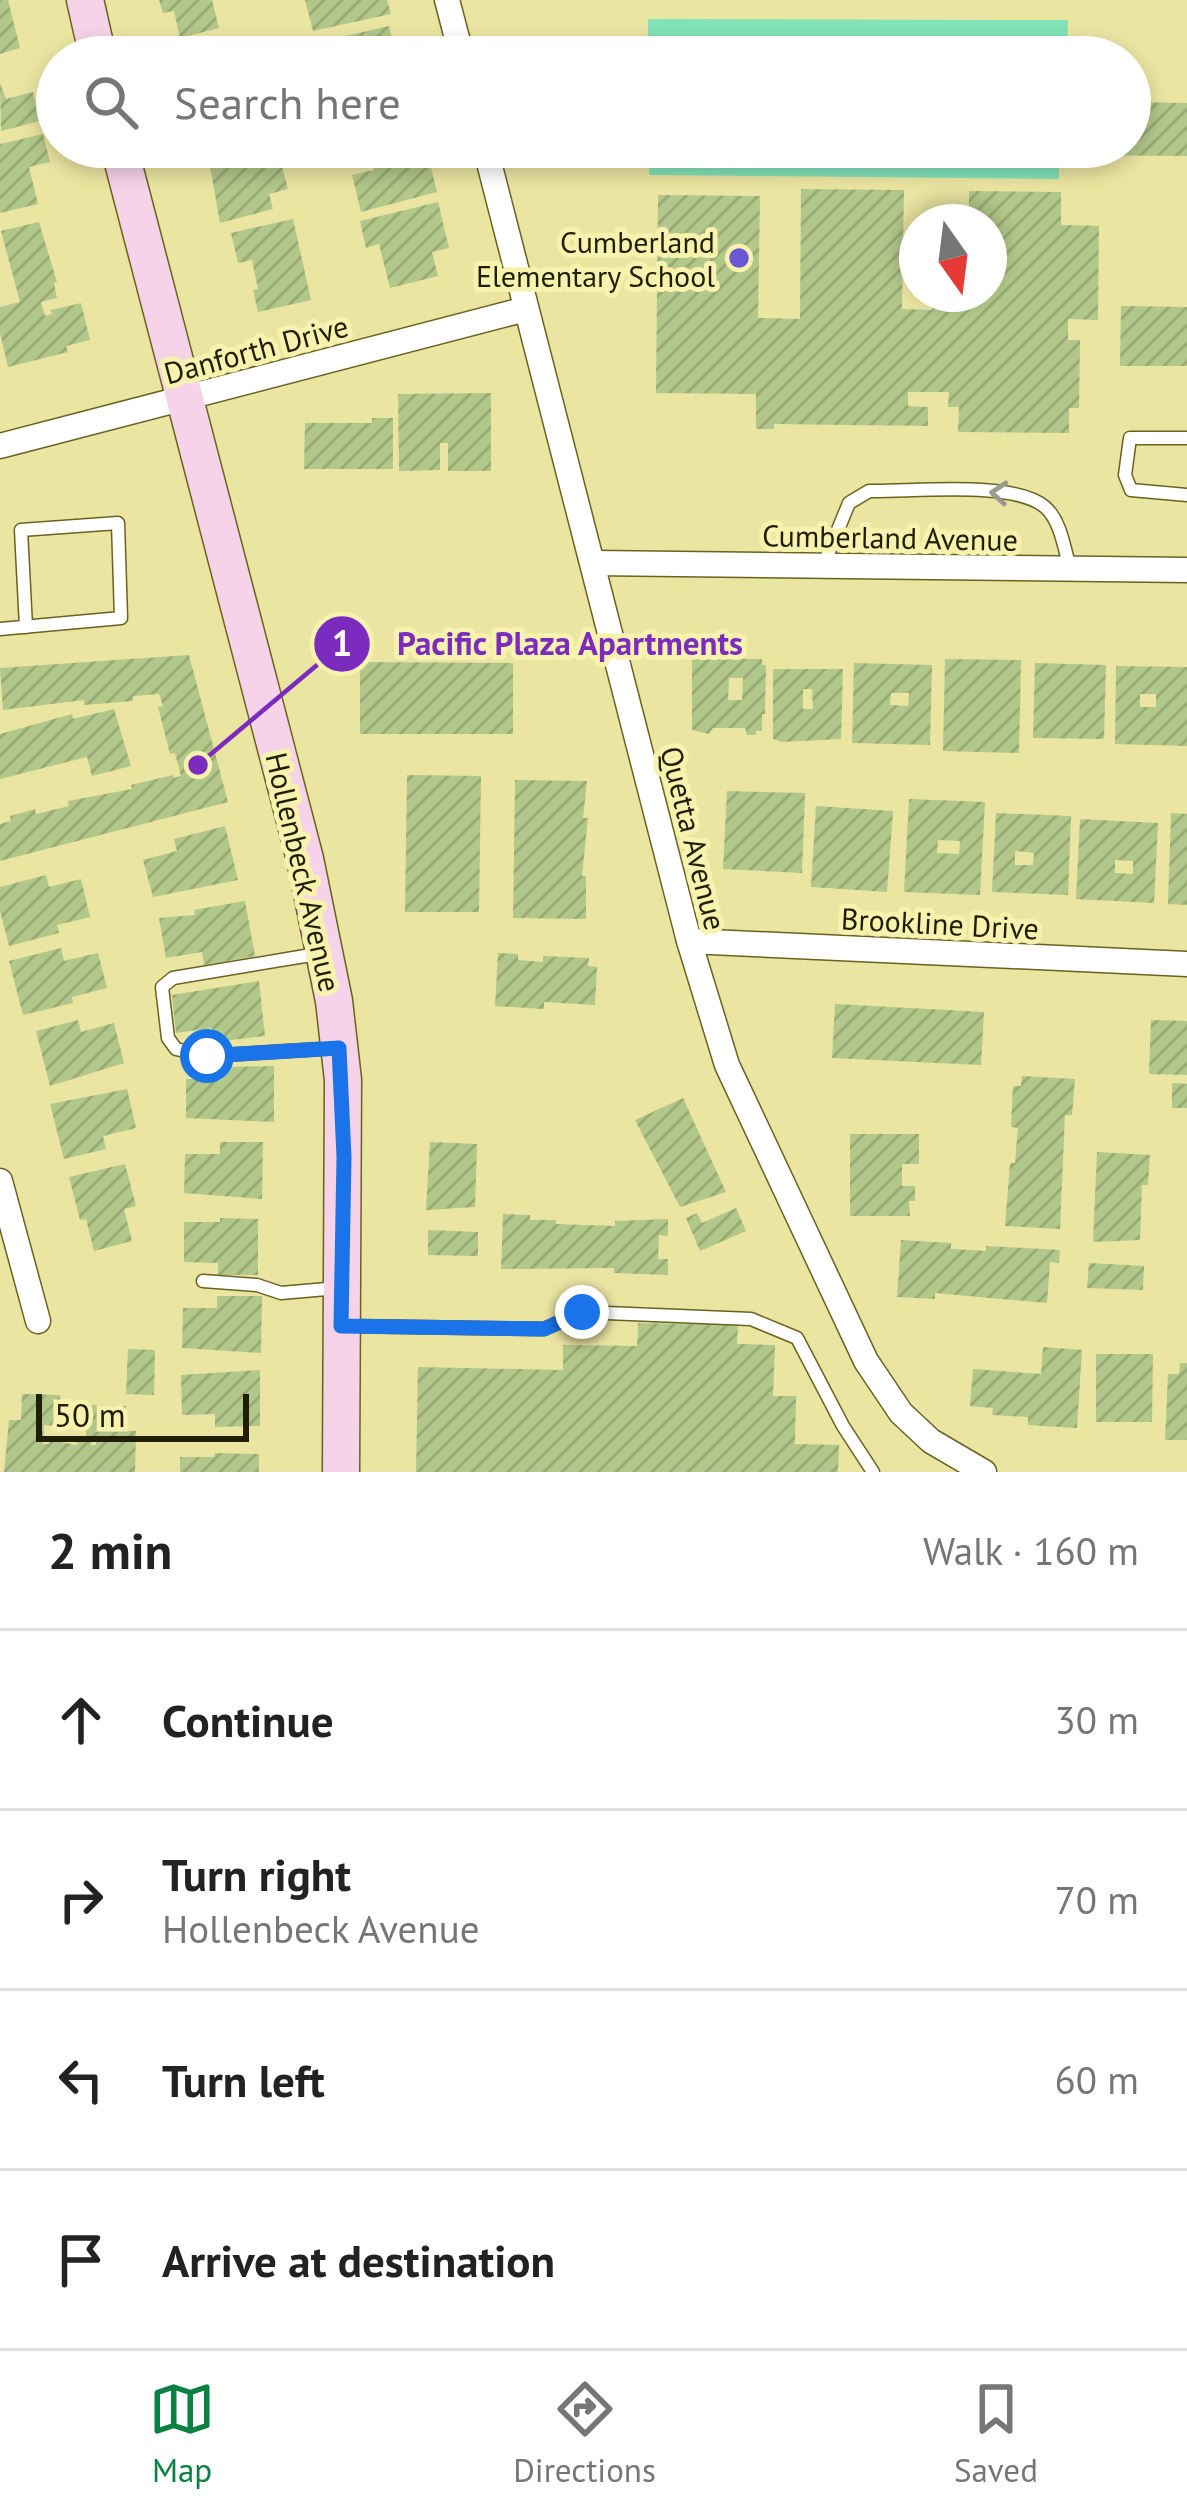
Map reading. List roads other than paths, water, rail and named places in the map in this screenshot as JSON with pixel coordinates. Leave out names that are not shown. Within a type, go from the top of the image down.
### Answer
[{"type":"street","points":[[85,0],[93,36]]},
{"type":"street","points":[[447,0],[456,36]]},
{"type":"street","name":"Hollenbeck Avenue","points":[[124,168],[305,860],[324,952],[339,1048],[344,1157],[341,1472]]},
{"type":"street","name":"Quetta Avenue","points":[[490,168],[689,941],[728,1065],[866,1361],[901,1413],[931,1441],[984,1472]]},
{"type":"street","name":"Danforth Drive","points":[[0,446],[526,310]]},
{"type":"street","name":"Cumberland Avenue","points":[[593,563],[1187,570]]},
{"type":"street","name":"Brookline Drive","points":[[689,941],[1187,964]]},
{"type":"street","points":[[0,1180],[38,1321]]},
{"type":"lane","points":[[1187,438],[1130,438],[1125,475],[1131,490],[1187,495]]},
{"type":"lane","points":[[824,566],[849,503],[869,491],[1014,492],[1044,506],[1056,520],[1070,569]]},
{"type":"lane","points":[[0,629],[26,627],[121,618],[118,523],[21,530],[26,627]]},
{"type":"lane","points":[[324,952],[173,978],[162,987],[162,1003],[168,1039],[176,1049],[207,1056],[339,1048]]},
{"type":"lane","points":[[202,1281],[257,1285],[281,1293],[342,1288]]},
{"type":"lane","points":[[341,1326],[544,1329],[582,1312],[752,1318],[797,1338],[873,1472]]},
{"type":"place","name":"Cumberland Elementary School","points":[[739,258]]},
{"type":"place","name":"Pacific Plaza Apartments","points":[[198,765]]}]
